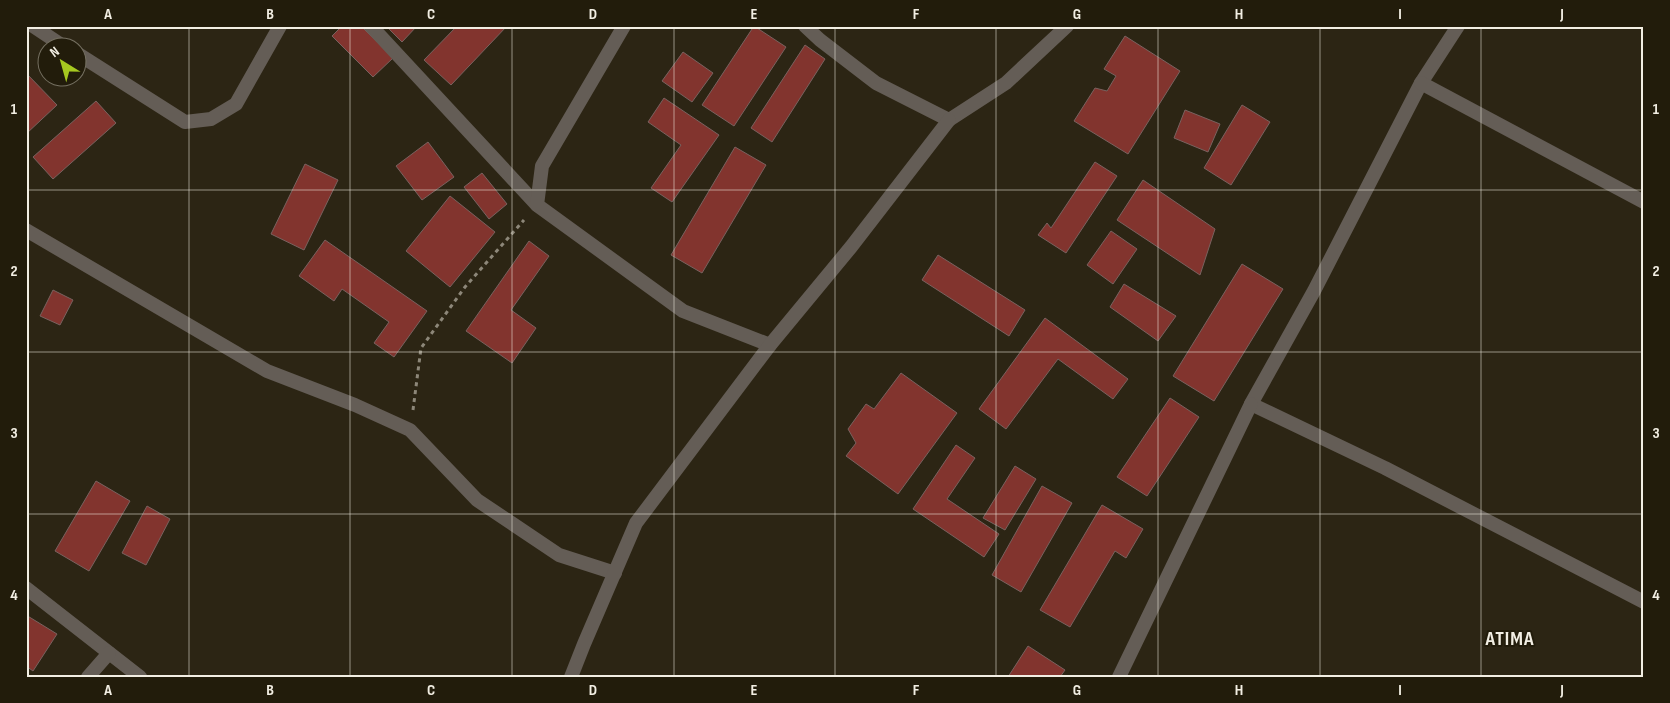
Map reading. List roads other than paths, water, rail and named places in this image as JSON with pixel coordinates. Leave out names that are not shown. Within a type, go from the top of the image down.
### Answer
[{"type":"street","points":[[33,26],[51,38]]},
{"type":"street","points":[[88,60],[185,122],[211,119],[236,104],[280,26]]},
{"type":"street","points":[[371,26],[537,205],[683,311],[770,345]]},
{"type":"street","points":[[537,205],[542,166],[624,26]]},
{"type":"street","points":[[805,26],[820,40],[876,83],[949,120]]},
{"type":"street","points":[[571,677],[636,523],[770,345],[851,247],[949,120],[1006,83],[1067,26]]},
{"type":"street","points":[[1119,677],[1251,404],[1314,291],[1421,83],[1458,26]]},
{"type":"street","points":[[1421,83],[1644,202]]},
{"type":"street","points":[[26,230],[267,371],[355,405],[410,430],[477,500],[559,555],[615,573]]},
{"type":"street","points":[[1251,404],[1385,468],[1644,602]]},
{"type":"street","points":[[26,588],[140,677]]},
{"type":"street","points":[[88,677],[109,653]]},
{"type":"district","name":"ATIMA","points":[[1510,638]]}]
